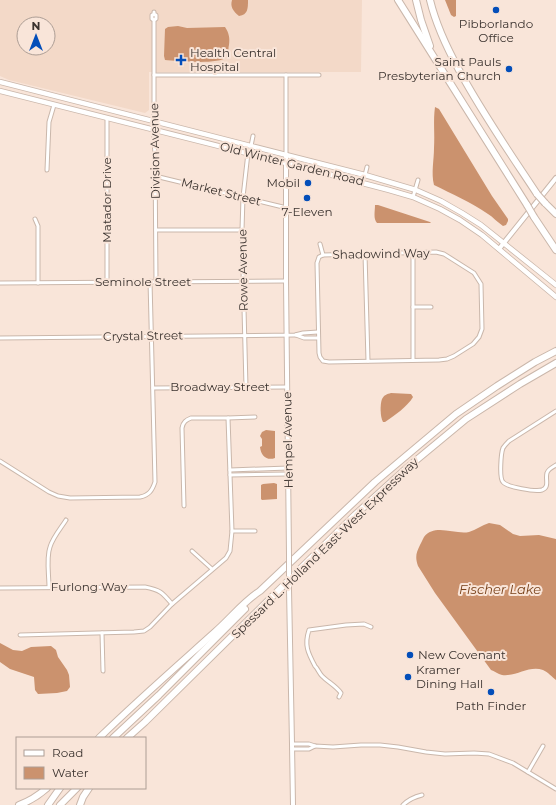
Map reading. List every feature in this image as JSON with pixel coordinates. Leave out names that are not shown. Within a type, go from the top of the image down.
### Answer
[{"type":"highway","points":[[398,0],[556,250]]},
{"type":"highway","points":[[416,0],[425,34],[436,60]]},
{"type":"highway","points":[[430,0],[438,25],[449,51],[472,94],[537,194],[556,214]]},
{"type":"highway","name":"Spessard L. Holland East-West Expressway","points":[[260,591],[375,482],[456,414],[516,374],[556,351]]},
{"type":"highway","name":"Spessard L. Holland East-West Expressway","points":[[145,722],[350,521],[408,467],[466,419],[556,363]]},
{"type":"highway","points":[[101,737],[127,711],[216,631],[252,596],[260,591]]},
{"type":"highway","points":[[114,737],[256,598],[260,591]]},
{"type":"highway","points":[[129,737],[145,722]]},
{"type":"highway","points":[[133,737],[145,722]]},
{"type":"highway","points":[[20,805],[47,789]]},
{"type":"highway","points":[[48,805],[59,789]]},
{"type":"highway","points":[[60,805],[76,789]]},
{"type":"highway","points":[[80,805],[88,789]]},
{"type":"main road","name":"Old Winter Garden Road","points":[[0,82],[366,175],[416,190],[462,212],[481,225],[556,285]]},
{"type":"main road","name":"Old Winter Garden Road","points":[[0,91],[248,153],[413,197],[460,220],[482,235],[556,297]]},
{"type":"street","name":"Division Avenue","points":[[154,13],[152,15],[152,19],[154,20],[156,282]]},
{"type":"street","points":[[154,75],[319,75]]},
{"type":"street","name":"Hempel Avenue","points":[[286,75],[286,281],[292,805]]},
{"type":"street","points":[[47,170],[49,122],[54,105]]},
{"type":"street","name":"Matador Drive","points":[[107,118],[107,282]]},
{"type":"street","points":[[251,146],[253,136]]},
{"type":"street","name":"Rowe Avenue","points":[[246,387],[242,230],[243,197],[248,153]]},
{"type":"street","points":[[366,175],[367,167]]},
{"type":"street","name":"Market Street","points":[[156,176],[287,208]]},
{"type":"street","points":[[499,249],[556,178]]},
{"type":"street","points":[[413,197],[418,180]]},
{"type":"street","points":[[35,219],[38,226],[38,283]]},
{"type":"street","points":[[156,230],[242,230]]},
{"type":"street","points":[[320,244],[323,255]]},
{"type":"street","name":"Shadowind Way","points":[[436,252],[444,254],[474,273],[481,284],[482,329],[474,344],[454,356],[439,360],[323,361],[319,353],[318,338],[317,263],[319,257],[323,255],[365,254],[436,252]]},
{"type":"street","points":[[413,253],[413,360]]},
{"type":"street","points":[[365,254],[368,361]]},
{"type":"street","name":"Seminole Street","points":[[0,283],[286,281]]},
{"type":"street","points":[[0,461],[49,492],[58,496],[70,498],[140,496],[151,492],[155,482],[150,282]]},
{"type":"street","points":[[413,306],[431,307]]},
{"type":"street","points":[[287,335],[318,332]]},
{"type":"street","name":"Crystal Street","points":[[0,338],[287,335]]},
{"type":"street","points":[[296,335],[304,338],[318,338]]},
{"type":"street","name":"Broadway Street","points":[[153,388],[287,387]]},
{"type":"street","points":[[556,411],[509,441],[504,447],[501,454],[501,478],[503,482],[525,490],[541,490],[547,484],[547,473],[556,465]]},
{"type":"street","points":[[184,506],[183,424],[186,420],[191,418],[255,417]]},
{"type":"street","points":[[20,635],[144,631],[150,627],[172,604],[226,558],[230,551],[232,531],[228,418]]},
{"type":"street","points":[[230,470],[288,468]]},
{"type":"street","points":[[230,475],[288,474]]},
{"type":"street","points":[[49,587],[50,547],[53,539],[66,520]]},
{"type":"street","points":[[232,531],[255,531]]},
{"type":"street","points":[[192,551],[212,569]]},
{"type":"street","name":"Furlong Way","points":[[0,588],[144,587],[156,589],[163,593],[172,604]]},
{"type":"street","points":[[339,697],[341,693],[321,675],[310,656],[306,644],[309,630],[364,624],[371,627]]},
{"type":"street","points":[[102,633],[103,671]]},
{"type":"street","points":[[292,746],[309,748],[315,746],[333,747],[361,744],[398,747],[445,754],[489,754],[513,763],[556,789]]},
{"type":"street","points":[[528,772],[543,746]]},
{"type":"street","points":[[403,805],[407,801],[422,795]]},
{"type":"shaded area","name":"Health Central Hospital","points":[[0,0],[362,0],[361,72],[149,72],[149,110],[145,113],[9,80],[0,76]]},
{"type":"water","points":[[232,0],[248,0],[248,8],[246,13],[239,16],[232,9]]},
{"type":"water","points":[[445,0],[456,0],[456,16],[454,17],[451,15]]},
{"type":"water","points":[[178,26],[187,28],[225,27],[229,38],[227,57],[216,61],[207,62],[165,60],[165,29],[168,27]]},
{"type":"water","points":[[435,107],[439,109],[492,196],[508,219],[506,225],[503,226],[490,215],[475,206],[434,185]]},
{"type":"water","points":[[375,205],[431,223],[377,223],[375,217]]},
{"type":"water","points":[[387,394],[411,394],[413,397],[400,411],[383,422],[381,414],[381,401]]},
{"type":"water","points":[[266,430],[275,431],[275,458],[272,459],[269,459],[263,455],[260,447],[262,446],[262,439],[260,436],[262,432]]},
{"type":"water","points":[[277,484],[277,499],[262,500],[261,485]]},
{"type":"water","name":"Fischer Lake","points":[[489,523],[500,525],[513,534],[520,536],[539,535],[556,539],[556,680],[545,671],[538,669],[507,675],[501,675],[491,670],[435,593],[418,566],[416,555],[424,537],[429,533],[439,530],[463,533],[469,532]]},
{"type":"water","points":[[0,643],[13,650],[22,651],[31,647],[51,646],[56,650],[58,657],[67,670],[70,687],[67,691],[38,694],[35,690],[34,677],[10,669],[0,662]]},
{"type":"place","name":"Pibborlando Office","points":[[496,10]]},
{"type":"place","name":"Health Central Hospital","points":[[181,60]]},
{"type":"place","name":"Saint Pauls Presbyterian Church","points":[[509,69]]},
{"type":"place","name":"Mobil","points":[[308,183]]},
{"type":"place","name":"7-Eleven","points":[[307,198]]},
{"type":"place","name":"New Covenant","points":[[410,655]]},
{"type":"place","name":"Kramer Dining Hall","points":[[408,677]]},
{"type":"place","name":"Path Finder","points":[[491,692]]}]
